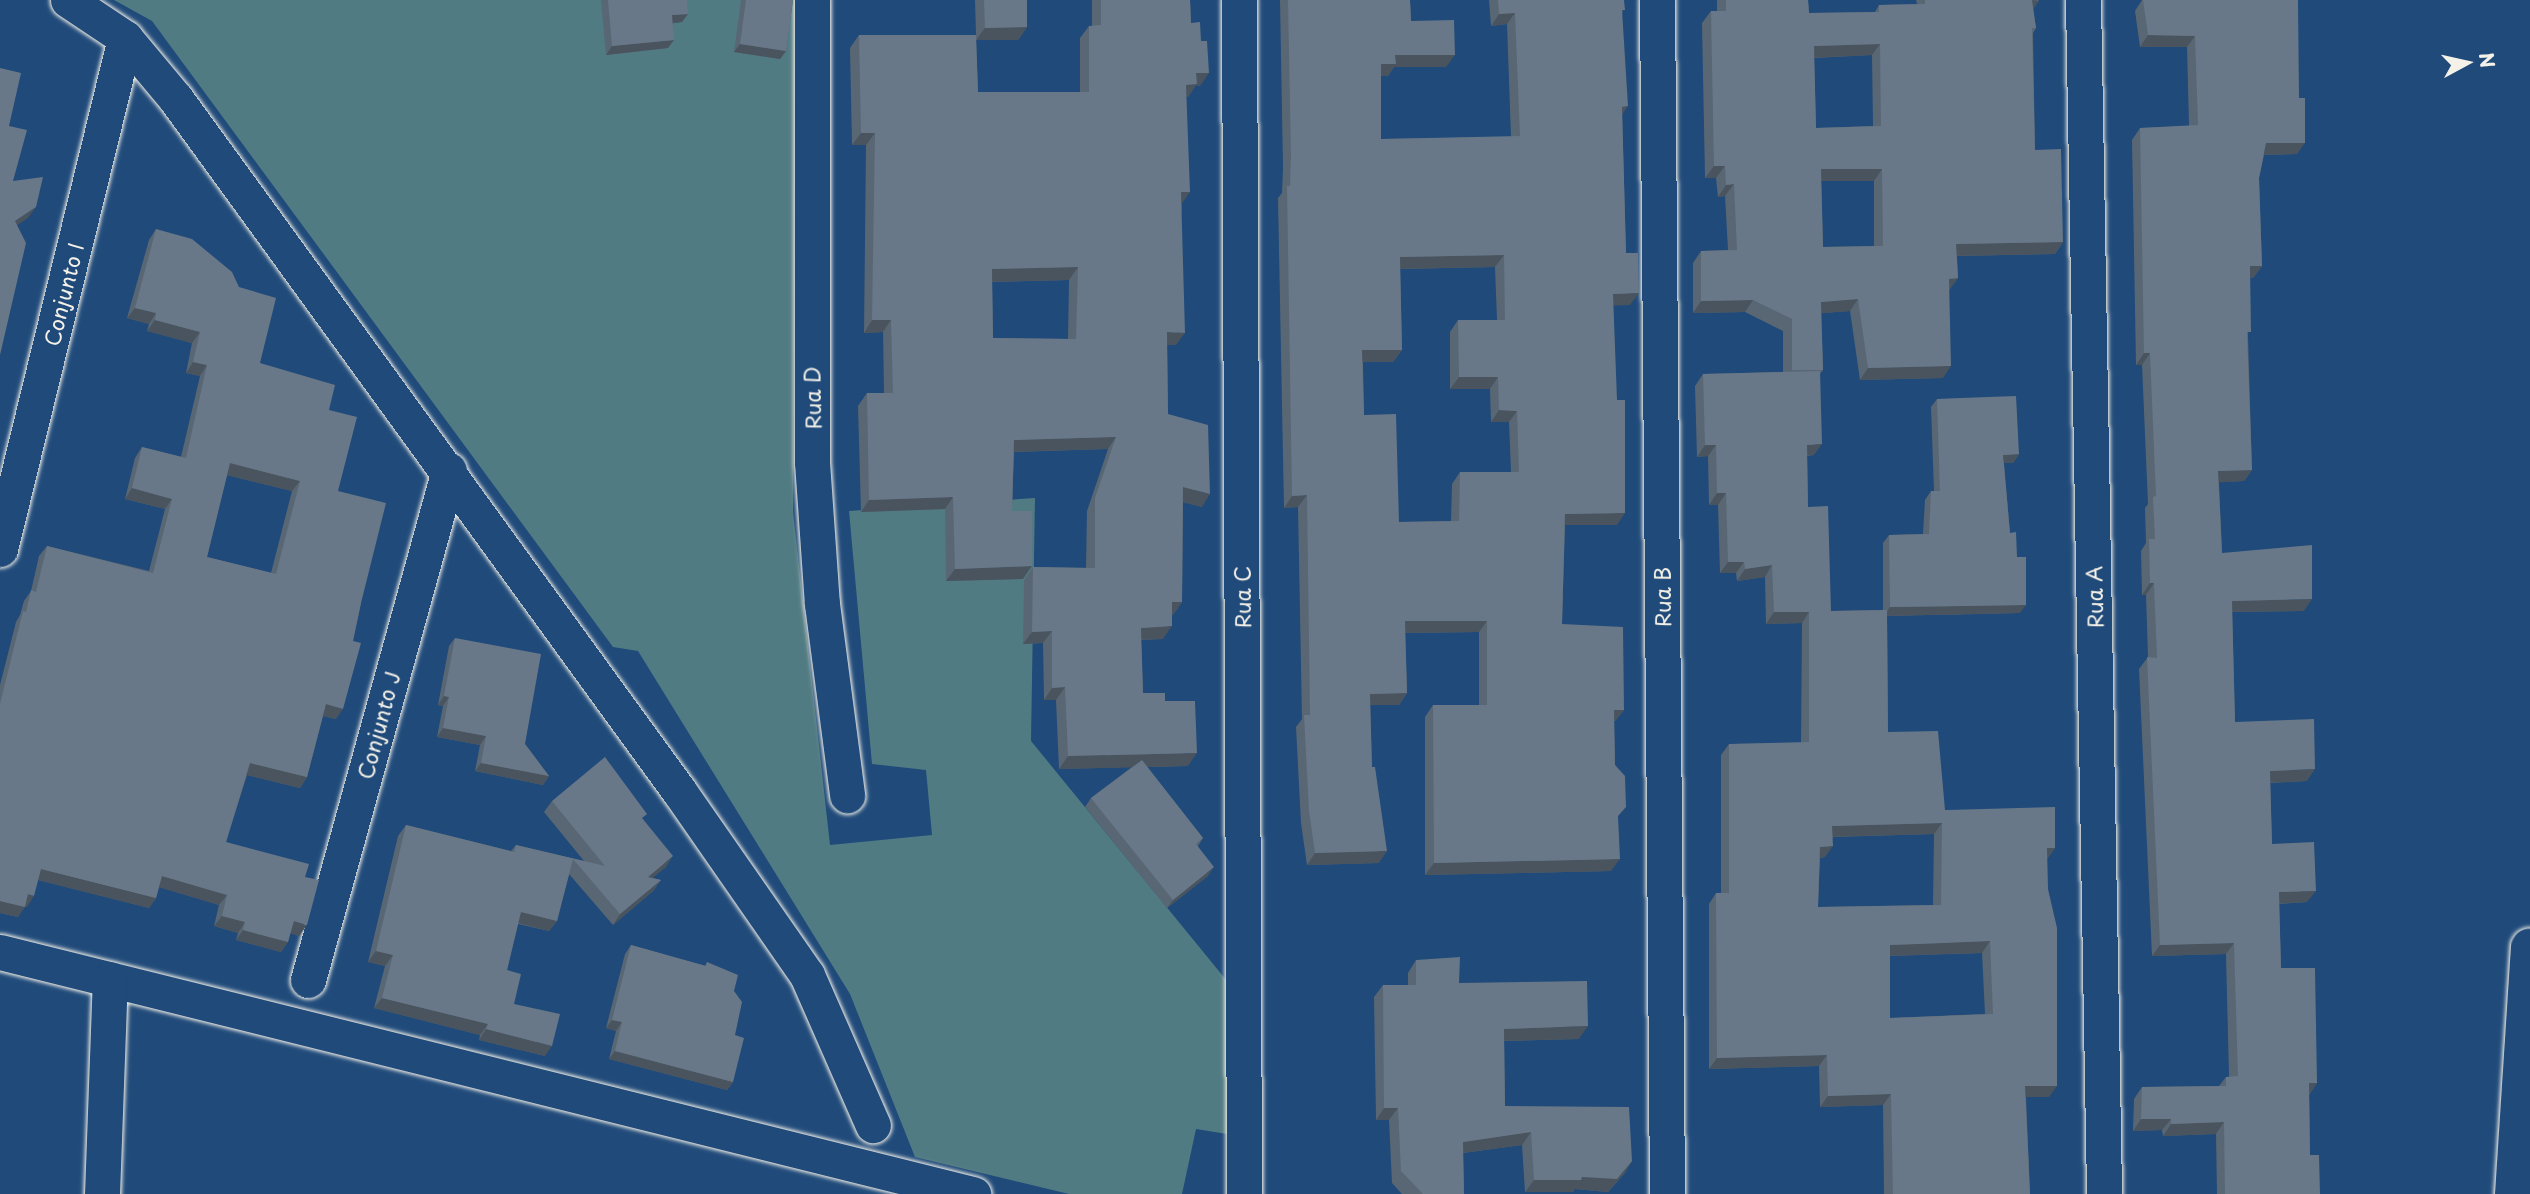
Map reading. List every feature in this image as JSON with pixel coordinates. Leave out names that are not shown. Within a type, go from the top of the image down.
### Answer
[{"type":"main road","points":[[2514,1194],[2530,948]]},
{"type":"street","points":[[68,0],[125,38],[176,99],[449,470],[807,975],[873,1125]]},
{"type":"street","name":"Rua D","points":[[812,0],[812,462],[822,604],[847,795]]},
{"type":"street","name":"Rua C","points":[[1239,0],[1244,1194]]},
{"type":"street","name":"Rua B","points":[[1657,0],[1667,1194]]},
{"type":"street","name":"Rua A","points":[[2083,0],[2104,1194]]},
{"type":"street","name":"Conjunto I","points":[[0,549],[125,38]]},
{"type":"street","name":"Conjunto J","points":[[308,980],[449,470]]},
{"type":"street","points":[[0,952],[973,1194]]},
{"type":"street","points":[[102,1194],[110,979]]},
{"type":"green space","points":[[114,0],[795,0],[793,512],[830,845],[932,835],[926,770],[872,764],[849,511],[1035,498],[1031,741],[1227,981],[1227,1134],[1196,1129],[1182,1194],[1069,1194],[915,1157],[850,994],[638,651],[613,647],[152,21]]},
{"type":"building","points":[[608,0],[687,0],[688,14],[672,15],[674,40],[612,46]]},
{"type":"building","points":[[746,0],[793,0],[786,51],[740,44]]},
{"type":"building","points":[[984,0],[1027,0],[1027,27],[985,28]]},
{"type":"building","points":[[1101,0],[1190,0],[1191,23],[1200,22],[1201,41],[1207,41],[1209,73],[1196,73],[1197,84],[1186,85],[1190,192],[1181,192],[1185,333],[1167,332],[1168,414],[1208,425],[1210,494],[1183,487],[1182,602],[1172,602],[1172,626],[1141,628],[1143,693],[1165,693],[1165,701],[1195,701],[1197,753],[1068,756],[1065,687],[1052,688],[1052,631],[1032,632],[1033,567],[1095,568],[1095,498],[1116,437],[1014,440],[1012,511],[1032,511],[1032,566],[955,569],[953,497],[869,500],[867,393],[893,393],[891,320],[872,320],[875,133],[861,133],[859,35],[976,35],[978,92],[1089,92],[1089,26],[1101,25]],"holes":[[[1078,267],[1076,339],[993,338],[992,269]]]},
{"type":"building","points":[[1288,0],[1410,0],[1411,21],[1454,20],[1455,55],[1395,55],[1396,64],[1381,64],[1381,139],[1520,136],[1515,13],[1499,14],[1498,0],[1624,0],[1625,10],[1622,10],[1628,106],[1622,107],[1626,253],[1638,253],[1639,293],[1613,294],[1617,400],[1625,400],[1625,513],[1565,514],[1562,624],[1623,627],[1624,710],[1614,710],[1615,765],[1625,776],[1626,807],[1618,816],[1620,859],[1434,863],[1433,705],[1487,705],[1487,621],[1405,621],[1407,693],[1370,694],[1372,767],[1375,767],[1387,851],[1315,853],[1309,811],[1304,715],[1310,715],[1307,495],[1292,496],[1287,186],[1290,186]],"holes":[[[1504,255],[1505,320],[1458,320],[1459,377],[1498,377],[1499,410],[1517,411],[1519,472],[1460,472],[1459,521],[1399,522],[1396,414],[1364,415],[1362,350],[1402,350],[1400,257]]]},
{"type":"building","points":[[1726,0],[1808,0],[1809,13],[1879,12],[1879,5],[1925,4],[1925,0],[2032,0],[2036,28],[2032,28],[2035,150],[2061,149],[2063,242],[1956,244],[1958,278],[1949,279],[1951,366],[1868,368],[1858,299],[1821,302],[1823,370],[1792,370],[1792,319],[1753,300],[1701,301],[1701,251],[1737,250],[1734,184],[1726,185],[1725,166],[1714,166],[1711,11],[1726,11]],"holes":[[[1880,44],[1881,126],[1816,128],[1814,46]],[[1821,169],[1882,169],[1883,246],[1823,247]]]},
{"type":"building","points":[[2143,0],[2298,0],[2299,98],[2305,98],[2305,143],[2266,143],[2259,178],[2262,266],[2250,266],[2251,332],[2247,332],[2252,470],[2218,471],[2222,553],[2312,545],[2312,599],[2232,601],[2235,722],[2314,719],[2315,769],[2270,771],[2272,844],[2314,842],[2316,891],[2279,892],[2281,968],[2315,968],[2317,1083],[2309,1083],[2310,1155],[2319,1155],[2320,1194],[2225,1194],[2224,1122],[2171,1124],[2171,1119],[2141,1119],[2142,1087],[2226,1086],[2226,1077],[2238,1076],[2234,943],[2160,945],[2147,657],[2157,658],[2149,539],[2155,539],[2153,497],[2156,496],[2150,353],[2144,353],[2140,128],[2198,125],[2195,36],[2148,35]]},
{"type":"building","points":[[0,68],[21,73],[9,126],[27,130],[13,181],[43,177],[36,207],[15,221],[26,243],[0,355]]},
{"type":"building","points":[[156,229],[192,239],[232,272],[239,287],[276,298],[260,363],[335,385],[329,410],[357,417],[338,491],[386,503],[353,641],[361,643],[343,709],[326,704],[307,777],[250,763],[226,842],[309,864],[305,877],[319,880],[307,925],[294,921],[288,942],[243,930],[245,922],[222,916],[227,895],[162,876],[156,898],[41,869],[34,896],[28,894],[25,907],[0,901],[0,704],[23,611],[26,612],[31,590],[36,592],[47,546],[153,573],[172,499],[132,488],[142,447],[186,458],[207,365],[193,362],[200,332],[155,320],[156,313],[135,308]],"holes":[[[230,463],[300,481],[276,574],[207,557]]]},
{"type":"building","points":[[1820,371],[1822,444],[1807,445],[1808,507],[1828,506],[1831,611],[1887,610],[1888,732],[1938,731],[1945,810],[2055,807],[2055,848],[2047,848],[2048,889],[2057,928],[2057,1086],[2025,1086],[2030,1194],[1893,1194],[1891,1094],[1828,1096],[1827,1055],[1717,1058],[1716,893],[1729,893],[1729,744],[1809,742],[1809,612],[1774,612],[1772,565],[1745,569],[1744,562],[1728,562],[1726,493],[1717,493],[1716,445],[1705,445],[1703,374]],"holes":[[[1942,823],[1941,905],[1818,907],[1820,847],[1833,846],[1832,826]],[[1990,941],[1993,1014],[1890,1018],[1890,945]]]},
{"type":"building","points":[[2016,396],[2019,454],[2003,455],[2010,533],[2016,532],[2017,557],[2026,557],[2026,605],[1890,607],[1889,535],[1929,534],[1931,491],[1940,491],[1937,399]]},
{"type":"building","points":[[455,638],[541,654],[525,744],[549,776],[481,763],[486,736],[443,728],[449,697],[444,696]]},
{"type":"building","points":[[605,757],[647,814],[642,818],[673,856],[648,877],[661,880],[620,914],[573,859],[557,921],[521,912],[507,970],[521,974],[514,1004],[560,1014],[552,1046],[486,1029],[488,1024],[382,998],[393,955],[376,951],[406,825],[514,852],[516,845],[605,866],[552,801]]},
{"type":"building","points":[[1142,760],[1203,838],[1196,844],[1214,867],[1173,900],[1091,798]]},
{"type":"building","points":[[631,945],[706,966],[707,962],[738,975],[734,991],[742,1002],[735,1035],[744,1038],[733,1082],[615,1051],[622,1022],[612,1020]]},
{"type":"building","points":[[1460,957],[1459,983],[1587,981],[1588,1026],[1504,1029],[1505,1106],[1629,1107],[1632,1161],[1617,1179],[1582,1177],[1581,1180],[1534,1180],[1531,1132],[1463,1142],[1464,1194],[1423,1194],[1401,1171],[1398,1108],[1384,1108],[1383,985],[1416,985],[1416,960]]}]
